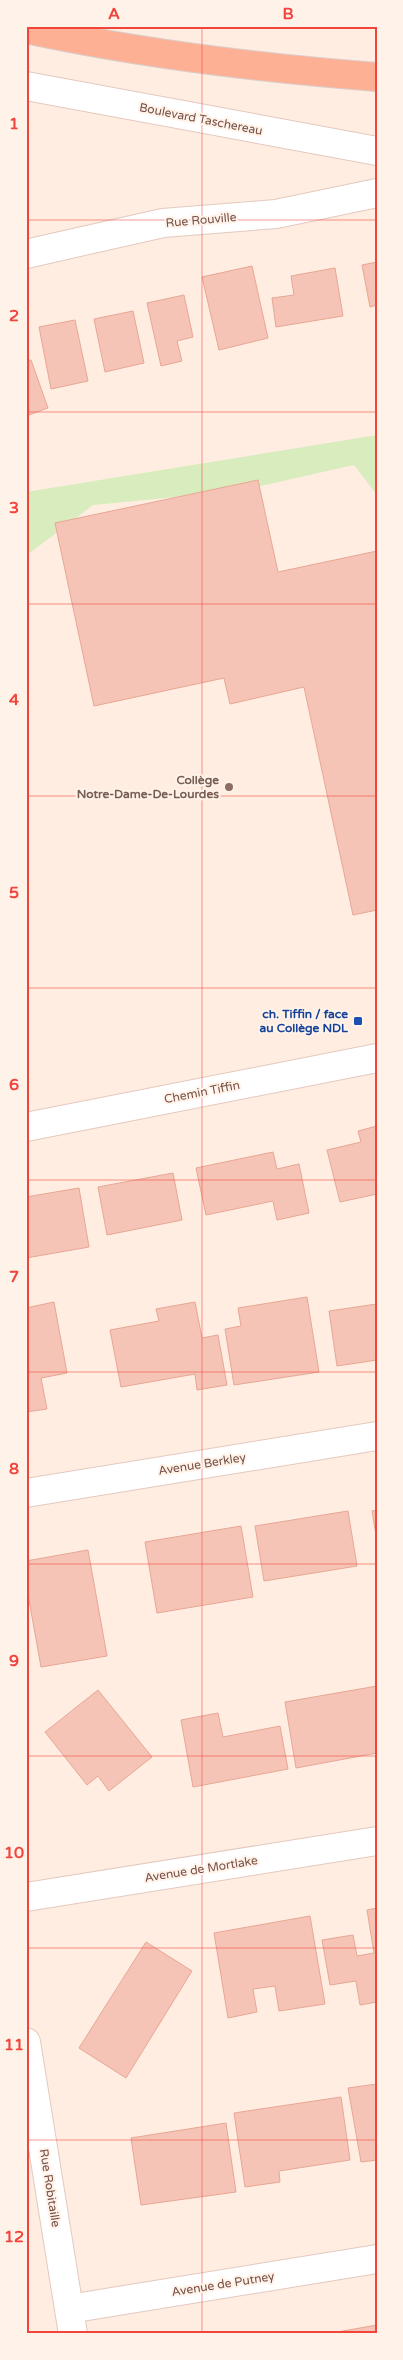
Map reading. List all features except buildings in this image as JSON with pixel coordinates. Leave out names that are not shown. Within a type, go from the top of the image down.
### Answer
[{"type":"highway","points":[[26,29],[169,56],[377,76]]},
{"type":"highway","points":[[322,72],[377,97]]},
{"type":"street","name":"Boulevard Taschereau","points":[[26,86],[377,151]]},
{"type":"street","name":"Rue Rouville","points":[[26,254],[163,223],[276,214],[377,193]]},
{"type":"street","name":"Chemin Tiffin","points":[[26,1127],[377,1058]]},
{"type":"street","name":"Avenue Berkley","points":[[26,1493],[377,1436]]},
{"type":"street","name":"Avenue de Mortlake","points":[[26,1897],[377,1841]]},
{"type":"street","name":"Rue Robitaille","points":[[27,2057],[71,2321]]},
{"type":"street","name":"Avenue de Putney","points":[[71,2321],[377,2259]]},
{"type":"green space","points":[[377,435],[377,495],[354,465],[239,491],[93,505],[31,552],[27,552],[26,492]]},
{"type":"place","name":"Collège Notre-Dame-De-Lourdes","points":[[229,787]]},
{"type":"place","name":"ch. Tiffin / face au Collège NDL","points":[[358,1021]]}]
